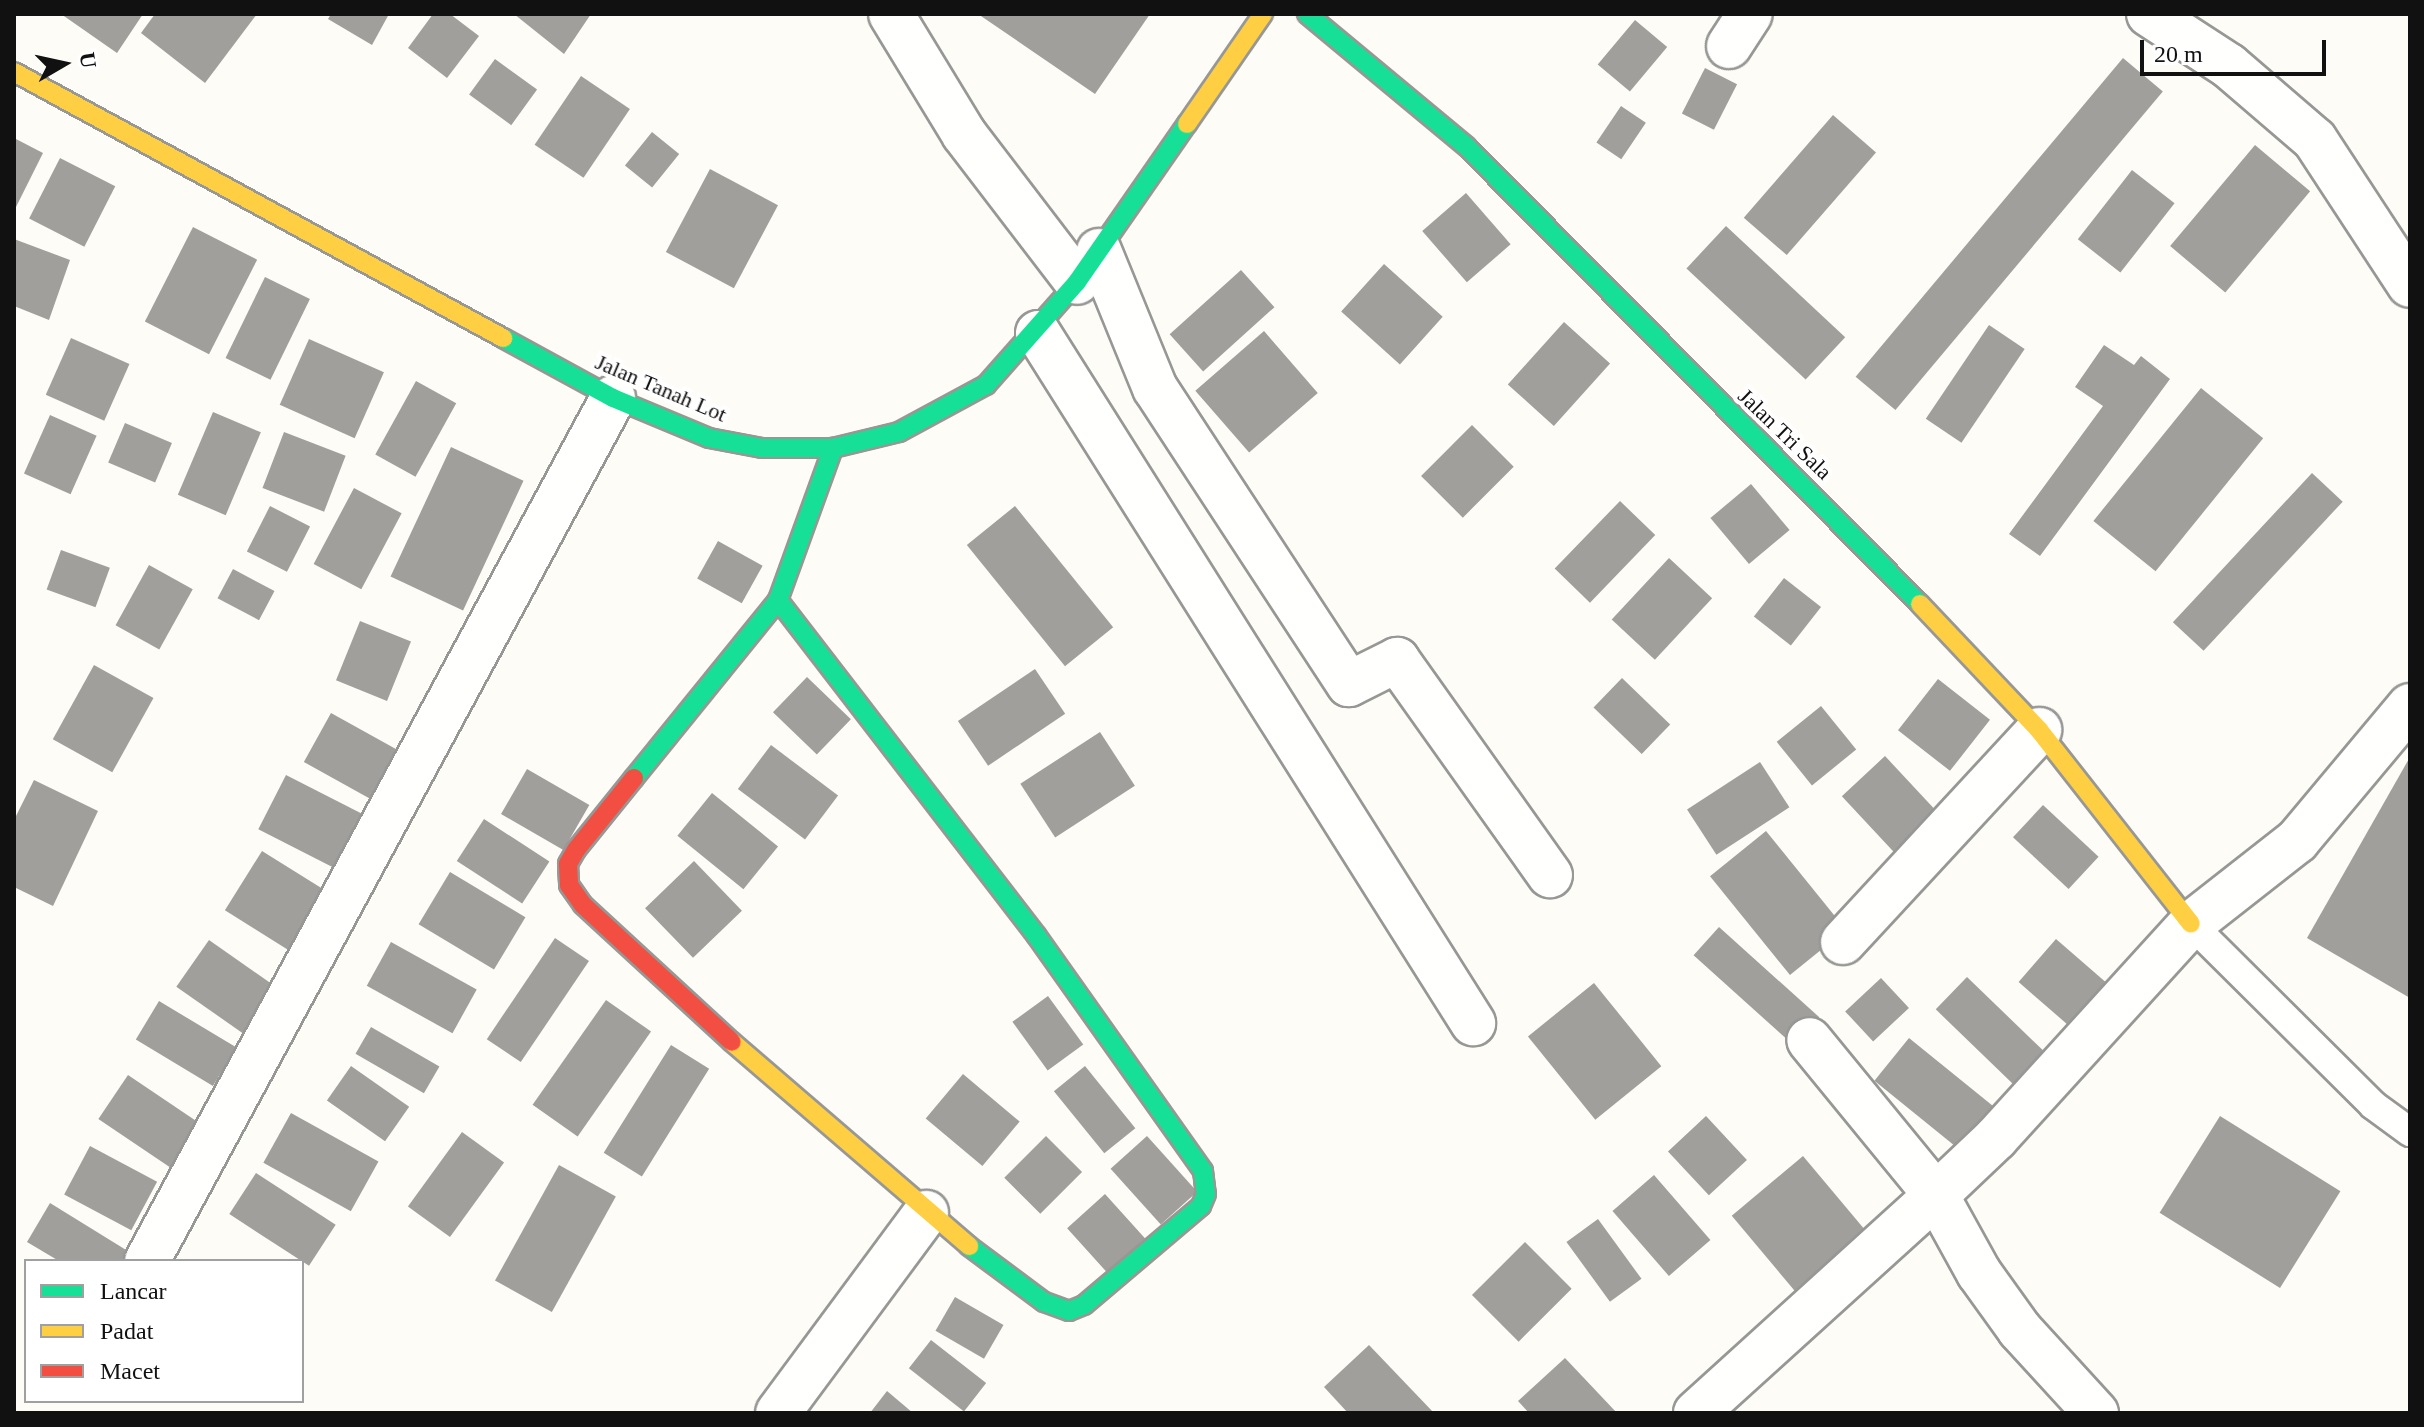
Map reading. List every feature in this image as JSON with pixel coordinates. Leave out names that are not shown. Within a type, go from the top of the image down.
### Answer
[{"type":"street","points":[[891,14],[964,134],[1088,267],[1155,388],[1349,684],[1397,660],[1550,875]]},
{"type":"street","name":"Jalan Tanah Lot","points":[[14,72],[613,398],[709,438],[762,448],[833,448],[899,432],[944,410],[986,385],[1038,333],[1088,267],[1263,14]]},
{"type":"street","name":"Jalan Tri Sala","points":[[1307,14],[1466,146],[1876,557],[2039,730],[2191,924]]},
{"type":"street","points":[[2149,14],[2229,66],[2315,140],[2410,285]]},
{"type":"street","points":[[1038,333],[1473,1023]]},
{"type":"street","points":[[148,1259],[613,398]]},
{"type":"street","points":[[778,600],[1036,935],[1189,1148],[1206,1182],[1201,1206],[1084,1305],[1069,1311],[1044,1302],[926,1213],[671,989],[583,905],[569,885],[568,864],[576,850],[778,600],[833,448]]},
{"type":"street","points":[[1696,1413],[1996,1138],[2191,924],[2297,841],[2410,706]]},
{"type":"street","points":[[1843,942],[2039,730]]},
{"type":"street","points":[[1809,1040],[1936,1195],[1979,1273],[2020,1330],[2096,1413]]},
{"type":"street","points":[[778,1413],[926,1213]]},
{"type":"lane","points":[[2191,924],[2373,1105],[2410,1132]]},
{"type":"building","points":[[61,14],[143,14],[117,53]]},
{"type":"building","points":[[155,14],[257,14],[205,83],[141,33]]},
{"type":"building","points":[[331,14],[389,14],[372,45],[328,19]]},
{"type":"building","points":[[433,14],[450,14],[479,36],[447,78],[408,48]]},
{"type":"building","points":[[514,14],[591,14],[564,54]]},
{"type":"building","points":[[978,14],[1150,14],[1095,94]]},
{"type":"building","points":[[1635,20],[1667,47],[1630,91],[1598,64]]},
{"type":"building","points":[[2123,58],[2163,91],[1895,410],[1856,377]]},
{"type":"building","points":[[495,59],[537,90],[511,125],[469,95]]},
{"type":"building","points":[[1705,68],[1737,84],[1714,130],[1682,113]]},
{"type":"building","points":[[581,76],[630,109],[584,178],[535,145]]},
{"type":"building","points":[[1621,106],[1646,123],[1621,159],[1596,142]]},
{"type":"building","points":[[1833,115],[1876,152],[1787,255],[1744,218]]},
{"type":"building","points":[[652,132],[679,154],[652,187],[625,165]]},
{"type":"building","points":[[14,138],[43,153],[14,211]]},
{"type":"building","points":[[2255,145],[2310,191],[2225,292],[2170,246]]},
{"type":"building","points":[[60,158],[115,186],[84,247],[29,219]]},
{"type":"building","points":[[710,169],[778,205],[734,288],[666,252]]},
{"type":"building","points":[[2132,170],[2175,203],[2120,273],[2078,239]]},
{"type":"building","points":[[1466,193],[1511,244],[1467,282],[1422,231]]},
{"type":"building","points":[[1726,226],[1845,337],[1806,380],[1686,268]]},
{"type":"building","points":[[193,227],[257,260],[209,354],[145,321]]},
{"type":"building","points":[[14,239],[70,260],[49,320],[14,306]]},
{"type":"building","points":[[1384,264],[1443,317],[1400,364],[1341,312]]},
{"type":"building","points":[[1241,270],[1274,307],[1203,371],[1170,334]]},
{"type":"building","points":[[265,277],[310,299],[270,380],[226,358]]},
{"type":"building","points":[[1564,322],[1610,363],[1554,426],[1508,384]]},
{"type":"building","points":[[1989,325],[2025,349],[1961,443],[1926,419]]},
{"type":"building","points":[[1264,331],[1318,393],[1249,453],[1195,391]]},
{"type":"building","points":[[71,338],[129,364],[104,421],[46,395]]},
{"type":"building","points":[[309,339],[384,372],[355,438],[280,405]]},
{"type":"building","points":[[2104,345],[2134,365],[2141,356],[2170,379],[2040,556],[2009,534],[2103,406],[2075,387]]},
{"type":"building","points":[[416,381],[456,403],[416,477],[375,454]]},
{"type":"building","points":[[2201,388],[2263,438],[2156,571],[2093,521]]},
{"type":"building","points":[[213,412],[261,432],[226,515],[178,495]]},
{"type":"building","points":[[50,415],[97,436],[71,494],[24,473]]},
{"type":"building","points":[[125,423],[172,443],[155,483],[108,463]]},
{"type":"building","points":[[1472,425],[1514,467],[1463,518],[1421,476]]},
{"type":"building","points":[[284,432],[346,456],[324,512],[262,488]]},
{"type":"building","points":[[451,447],[524,481],[463,610],[391,577]]},
{"type":"building","points":[[2312,473],[2343,502],[2204,651],[2173,622]]},
{"type":"building","points":[[1751,484],[1790,530],[1749,564],[1710,518]]},
{"type":"building","points":[[354,488],[402,513],[361,589],[314,564]]},
{"type":"building","points":[[1620,501],[1655,535],[1590,603],[1555,569]]},
{"type":"building","points":[[270,506],[310,526],[287,572],[247,551]]},
{"type":"building","points":[[1015,506],[1113,627],[1065,666],[967,545]]},
{"type":"building","points":[[718,541],[763,566],[742,603],[697,579]]},
{"type":"building","points":[[61,550],[110,568],[95,607],[47,589]]},
{"type":"building","points":[[1669,558],[1712,598],[1655,660],[1612,619]]},
{"type":"building","points":[[149,565],[193,589],[159,650],[116,625]]},
{"type":"building","points":[[233,569],[274,591],[259,620],[218,598]]},
{"type":"building","points":[[1784,578],[1821,607],[1791,646],[1754,617]]},
{"type":"building","points":[[360,621],[411,642],[387,701],[336,680]]},
{"type":"building","points":[[94,665],[153,698],[112,772],[53,739]]},
{"type":"building","points":[[1035,669],[1065,714],[988,766],[958,721]]},
{"type":"building","points":[[807,677],[851,719],[817,755],[773,712]]},
{"type":"building","points":[[1622,678],[1670,725],[1642,754],[1594,707]]},
{"type":"building","points":[[1938,679],[1990,720],[1950,771],[1898,730]]},
{"type":"building","points":[[1821,706],[1856,750],[1812,785],[1777,742]]},
{"type":"building","points":[[331,713],[405,754],[378,803],[304,762]]},
{"type":"building","points":[[1100,732],[1135,786],[1055,837],[1020,784]]},
{"type":"building","points":[[771,745],[838,796],[805,839],[738,789]]},
{"type":"building","points":[[1885,756],[1940,815],[1897,855],[1842,796]]},
{"type":"building","points":[[2410,757],[2410,998],[2307,938]]},
{"type":"building","points":[[1760,762],[1789,807],[1716,855],[1687,809]]},
{"type":"building","points":[[527,769],[589,805],[563,850],[501,814]]},
{"type":"building","points":[[286,775],[369,817],[341,872],[258,829]]},
{"type":"building","points":[[34,780],[98,811],[53,906],[14,887],[14,820]]},
{"type":"building","points":[[712,793],[778,846],[743,889],[677,836]]},
{"type":"building","points":[[2043,805],[2099,857],[2069,889],[2013,837]]},
{"type":"building","points":[[484,819],[549,861],[522,903],[457,861]]},
{"type":"building","points":[[1766,831],[1846,930],[1790,975],[1710,876]]},
{"type":"building","points":[[262,851],[328,892],[291,952],[225,910]]},
{"type":"building","points":[[694,861],[742,911],[693,958],[645,908]]},
{"type":"building","points":[[450,872],[525,917],[494,970],[419,924]]},
{"type":"building","points":[[1719,927],[1819,1017],[1794,1046],[1694,955]]},
{"type":"building","points":[[555,938],[589,961],[521,1062],[487,1039]]},
{"type":"building","points":[[2056,939],[2119,994],[2082,1037],[2019,982]]},
{"type":"building","points":[[209,940],[279,989],[246,1035],[176,987]]},
{"type":"building","points":[[391,942],[477,990],[452,1033],[367,986]]},
{"type":"building","points":[[1967,977],[2053,1060],[2022,1093],[1936,1009]]},
{"type":"building","points":[[1881,978],[1909,1008],[1873,1041],[1845,1011]]},
{"type":"building","points":[[1594,983],[1661,1066],[1595,1120],[1528,1036]]},
{"type":"building","points":[[1048,996],[1083,1045],[1048,1070],[1012,1022]]},
{"type":"building","points":[[606,1000],[651,1032],[578,1136],[533,1105]]},
{"type":"building","points":[[159,1001],[236,1047],[213,1086],[136,1040]]},
{"type":"building","points":[[371,1027],[439,1066],[424,1093],[356,1054]]},
{"type":"building","points":[[1909,1038],[2001,1112],[1966,1155],[1874,1081]]},
{"type":"building","points":[[671,1045],[709,1069],[642,1177],[604,1153]]},
{"type":"building","points":[[351,1066],[409,1107],[385,1141],[327,1100]]},
{"type":"building","points":[[1085,1066],[1135,1128],[1104,1153],[1054,1091]]},
{"type":"building","points":[[963,1074],[1020,1122],[982,1166],[926,1118]]},
{"type":"building","points":[[128,1075],[202,1125],[172,1169],[98,1119]]},
{"type":"building","points":[[291,1113],[378,1161],[351,1211],[263,1163]]},
{"type":"building","points":[[1706,1116],[1747,1160],[1709,1195],[1668,1151]]},
{"type":"building","points":[[2220,1116],[2340,1191],[2280,1288],[2160,1213]]},
{"type":"building","points":[[462,1132],[504,1163],[450,1237],[408,1206]]},
{"type":"building","points":[[1046,1136],[1082,1172],[1040,1214],[1004,1178]]},
{"type":"building","points":[[1147,1136],[1197,1192],[1161,1225],[1111,1169]]},
{"type":"building","points":[[90,1146],[157,1182],[131,1230],[64,1195]]},
{"type":"building","points":[[1803,1156],[1871,1237],[1800,1297],[1732,1216]]},
{"type":"building","points":[[559,1165],[616,1197],[552,1312],[495,1280]]},
{"type":"building","points":[[256,1173],[336,1225],[309,1266],[304,1259],[298,1259],[229,1214]]},
{"type":"building","points":[[1654,1175],[1710,1240],[1669,1276],[1612,1211]]},
{"type":"building","points":[[1105,1194],[1145,1239],[1107,1273],[1067,1228]]},
{"type":"building","points":[[50,1203],[131,1253],[127,1259],[56,1259],[27,1242]]},
{"type":"building","points":[[1598,1219],[1641,1279],[1610,1302],[1566,1242]]},
{"type":"building","points":[[1525,1242],[1572,1289],[1519,1342],[1472,1295]]},
{"type":"building","points":[[955,1297],[1003,1325],[984,1359],[936,1331]]},
{"type":"building","points":[[931,1340],[986,1383],[964,1411],[909,1368]]},
{"type":"building","points":[[1369,1345],[1434,1413],[1348,1413],[1324,1387]]},
{"type":"building","points":[[1565,1358],[1617,1413],[1529,1413],[1518,1401]]},
{"type":"building","points":[[887,1391],[913,1413],[870,1413]]},
{"type":"traffic: fast","points":[[1307,14],[1466,146],[1920,604]]},
{"type":"traffic: fast","points":[[503,338],[613,398],[709,438],[762,448],[833,448],[899,432],[986,385],[1077,282],[1187,124]]},
{"type":"traffic: fast","points":[[634,778],[778,600],[833,448]]},
{"type":"traffic: fast","points":[[778,600],[1036,935],[1203,1171],[1206,1194],[1201,1206],[1084,1305],[1069,1311],[1044,1302],[969,1246]]},
{"type":"traffic: slow","points":[[1187,124],[1263,14]]},
{"type":"traffic: slow","points":[[14,72],[503,338]]},
{"type":"traffic: slow","points":[[1920,604],[2039,730],[2191,924]]},
{"type":"traffic: slow","points":[[732,1042],[969,1246]]},
{"type":"traffic: jam","points":[[634,778],[576,850],[568,864],[569,885],[583,905],[732,1042]]}]
